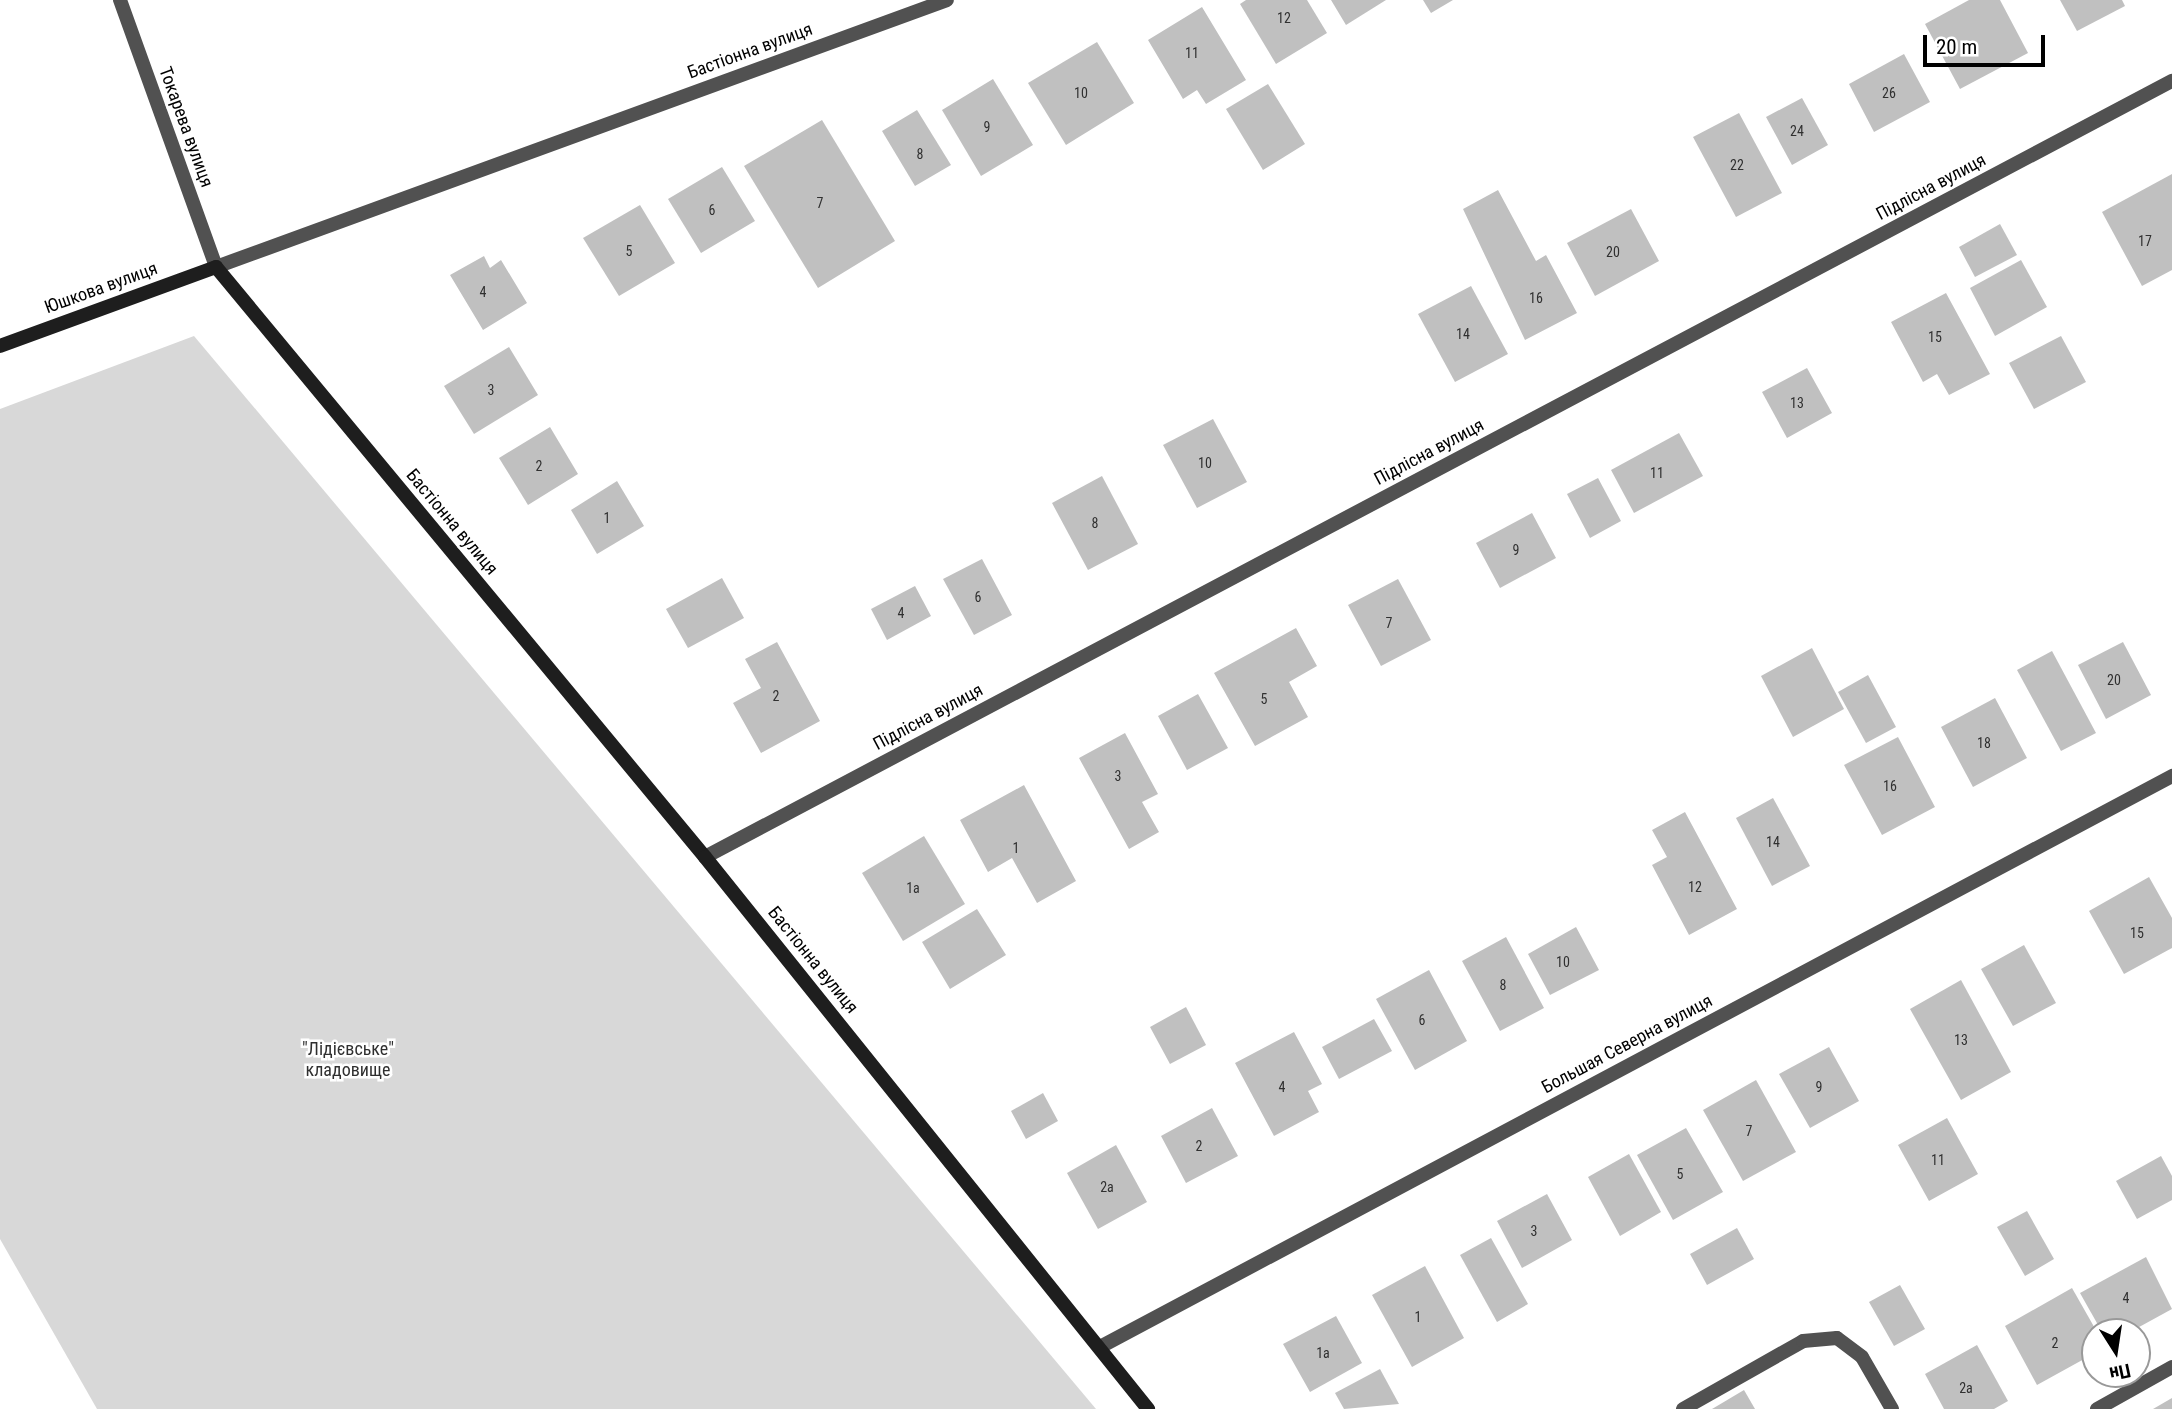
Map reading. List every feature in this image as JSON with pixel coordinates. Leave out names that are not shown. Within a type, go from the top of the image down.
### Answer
[{"type":"main road","name":"Юшкова вулиця","points":[[0,346],[216,267]]},
{"type":"main road","name":"Бастіонна вулиця","points":[[216,267],[705,857],[1147,1409]]},
{"type":"street","name":"Токарева вулиця","points":[[120,0],[216,267]]},
{"type":"street","name":"Бастіонна вулиця","points":[[216,267],[947,0]]},
{"type":"street","name":"Підлісна вулиця","points":[[705,857],[2172,81]]},
{"type":"street","name":"Большая Северна вулиця","points":[[1100,1347],[2172,776]]},
{"type":"street","points":[[1684,1409],[1803,1341],[1836,1338],[1862,1357],[1892,1409]]},
{"type":"street","points":[[2097,1409],[2172,1367]]},
{"type":"green space","name":"\"Лідієвське\" кладовище","points":[[194,336],[1096,1409],[97,1409],[0,1239],[0,409]]},
{"type":"building","points":[[1246,0],[1307,0],[1327,33],[1276,64],[1240,4]]},
{"type":"building","points":[[1331,0],[1386,0],[1346,25]]},
{"type":"building","points":[[1423,0],[1453,0],[1431,13]]},
{"type":"building","points":[[1969,0],[2000,0],[2028,53],[1960,89],[1925,24]]},
{"type":"building","points":[[2060,0],[2122,0],[2125,6],[2077,31]]},
{"type":"building","points":[[1202,7],[1246,80],[1206,104],[1197,90],[1183,99],[1148,40]]},
{"type":"building","points":[[1097,42],[1134,103],[1066,145],[1028,83]]},
{"type":"building","points":[[1904,54],[1930,102],[1874,132],[1849,84]]},
{"type":"building","points":[[993,79],[1033,145],[981,176],[942,110]]},
{"type":"building","points":[[1268,84],[1305,144],[1263,170],[1226,109]]},
{"type":"building","points":[[1802,98],[1828,145],[1792,165],[1766,117]]},
{"type":"building","points":[[917,110],[951,165],[915,186],[882,131]]},
{"type":"building","points":[[1739,113],[1782,193],[1736,217],[1693,137]]},
{"type":"building","points":[[822,120],[895,241],[818,288],[744,166]]},
{"type":"building","points":[[722,167],[755,221],[701,253],[668,199]]},
{"type":"building","points":[[2172,174],[2172,270],[2142,286],[2102,212]]},
{"type":"building","points":[[1498,190],[1536,261],[1546,255],[1577,313],[1525,340],[1463,209]]},
{"type":"building","points":[[640,205],[675,263],[619,296],[583,238]]},
{"type":"building","points":[[1631,209],[1659,261],[1595,296],[1567,243]]},
{"type":"building","points":[[2000,224],[2017,255],[1975,277],[1959,247]]},
{"type":"building","points":[[484,256],[490,268],[501,260],[527,303],[483,330],[450,275]]},
{"type":"building","points":[[2021,260],[2047,307],[1995,336],[1970,288]]},
{"type":"building","points":[[1471,286],[1508,354],[1455,382],[1418,314]]},
{"type":"building","points":[[1946,293],[1990,374],[1949,395],[1937,374],[1923,382],[1891,322]]},
{"type":"building","points":[[2061,336],[2086,382],[2034,409],[2009,363]]},
{"type":"building","points":[[509,347],[538,395],[474,434],[444,386]]},
{"type":"building","points":[[1807,368],[1832,413],[1787,438],[1762,392]]},
{"type":"building","points":[[1213,419],[1247,482],[1197,508],[1163,445]]},
{"type":"building","points":[[550,427],[578,474],[528,505],[499,458]]},
{"type":"building","points":[[1679,433],[1703,476],[1634,513],[1611,470]]},
{"type":"building","points":[[1102,476],[1138,544],[1088,570],[1052,503]]},
{"type":"building","points":[[1598,478],[1621,521],[1590,538],[1567,494]]},
{"type":"building","points":[[617,481],[644,526],[597,554],[571,510]]},
{"type":"building","points":[[1532,513],[1556,558],[1500,588],[1476,543]]},
{"type":"building","points":[[982,559],[1012,615],[974,635],[943,579]]},
{"type":"building","points":[[722,578],[744,618],[688,648],[666,609]]},
{"type":"building","points":[[1398,579],[1431,640],[1381,666],[1348,605]]},
{"type":"building","points":[[915,586],[931,616],[887,640],[871,609]]},
{"type":"building","points":[[1296,628],[1317,666],[1289,682],[1308,717],[1255,746],[1214,673]]},
{"type":"building","points":[[777,642],[820,721],[761,753],[733,703],[761,688],[745,659]]},
{"type":"building","points":[[2123,642],[2151,695],[2106,719],[2078,665]]},
{"type":"building","points":[[1812,648],[1844,709],[1793,737],[1761,676]]},
{"type":"building","points":[[2052,651],[2096,733],[2061,751],[2017,670]]},
{"type":"building","points":[[1868,675],[1896,727],[1866,743],[1838,692]]},
{"type":"building","points":[[1198,694],[1228,748],[1187,770],[1158,716]]},
{"type":"building","points":[[1995,698],[2027,758],[1973,787],[1941,727]]},
{"type":"building","points":[[1125,733],[1158,794],[1142,802],[1159,832],[1129,849],[1079,758]]},
{"type":"building","points":[[1898,737],[1935,807],[1882,835],[1844,765]]},
{"type":"building","points":[[1024,785],[1076,881],[1037,903],[1012,858],[988,872],[960,820]]},
{"type":"building","points":[[1773,798],[1810,866],[1772,886],[1736,818]]},
{"type":"building","points":[[1685,812],[1737,909],[1689,935],[1652,865],[1667,857],[1652,830]]},
{"type":"building","points":[[924,836],[965,904],[903,941],[862,873]]},
{"type":"building","points":[[2149,877],[2172,918],[2172,948],[2124,974],[2089,911]]},
{"type":"building","points":[[977,909],[1006,955],[950,989],[922,942]]},
{"type":"building","points":[[1576,927],[1599,970],[1550,995],[1528,954]]},
{"type":"building","points":[[1506,937],[1544,1008],[1500,1031],[1462,961]]},
{"type":"building","points":[[2024,945],[2056,1003],[2013,1026],[1981,969]]},
{"type":"building","points":[[1429,970],[1467,1041],[1415,1070],[1376,999]]},
{"type":"building","points":[[1961,980],[2011,1072],[1961,1100],[1910,1009]]},
{"type":"building","points":[[1186,1007],[1206,1045],[1170,1064],[1150,1027]]},
{"type":"building","points":[[1374,1019],[1392,1051],[1339,1079],[1322,1047]]},
{"type":"building","points":[[1294,1032],[1322,1084],[1308,1091],[1319,1112],[1274,1136],[1235,1063]]},
{"type":"building","points":[[1829,1047],[1859,1101],[1810,1128],[1779,1074]]},
{"type":"building","points":[[1756,1080],[1796,1152],[1743,1181],[1703,1110]]},
{"type":"building","points":[[1043,1093],[1058,1121],[1026,1139],[1011,1111]]},
{"type":"building","points":[[1212,1108],[1238,1156],[1186,1183],[1161,1136]]},
{"type":"building","points":[[1947,1118],[1978,1174],[1929,1201],[1898,1145]]},
{"type":"building","points":[[1686,1128],[1723,1192],[1673,1220],[1637,1155]]},
{"type":"building","points":[[1116,1145],[1147,1202],[1098,1229],[1067,1173]]},
{"type":"building","points":[[1629,1154],[1661,1212],[1620,1236],[1588,1177]]},
{"type":"building","points":[[2161,1156],[2172,1176],[2172,1200],[2137,1219],[2116,1181]]},
{"type":"building","points":[[1547,1194],[1572,1240],[1522,1268],[1497,1221]]},
{"type":"building","points":[[2027,1211],[2054,1259],[2025,1276],[1997,1227]]},
{"type":"building","points":[[1737,1228],[1754,1259],[1707,1285],[1690,1254]]},
{"type":"building","points":[[1491,1238],[1528,1304],[1497,1322],[1460,1255]]},
{"type":"building","points":[[2146,1257],[2172,1309],[2151,1320],[2151,1318],[2094,1318],[2080,1293]]},
{"type":"building","points":[[1425,1266],[1464,1338],[1412,1367],[1372,1295]]},
{"type":"building","points":[[1900,1285],[1925,1329],[1894,1346],[1869,1302]]},
{"type":"building","points":[[2072,1288],[2089,1318],[2081,1318],[2081,1361],[2037,1385],[2005,1326]]},
{"type":"building","points":[[1336,1316],[1362,1363],[1310,1392],[1283,1344]]},
{"type":"building","points":[[1977,1345],[2008,1401],[1994,1409],[1944,1409],[1925,1374]]},
{"type":"building","points":[[1380,1369],[1399,1404],[1344,1409],[1335,1393]]},
{"type":"building","points":[[1744,1390],[1755,1409],[1712,1409]]},
{"type":"building","points":[[2172,1398],[2172,1409],[2153,1409]]}]
